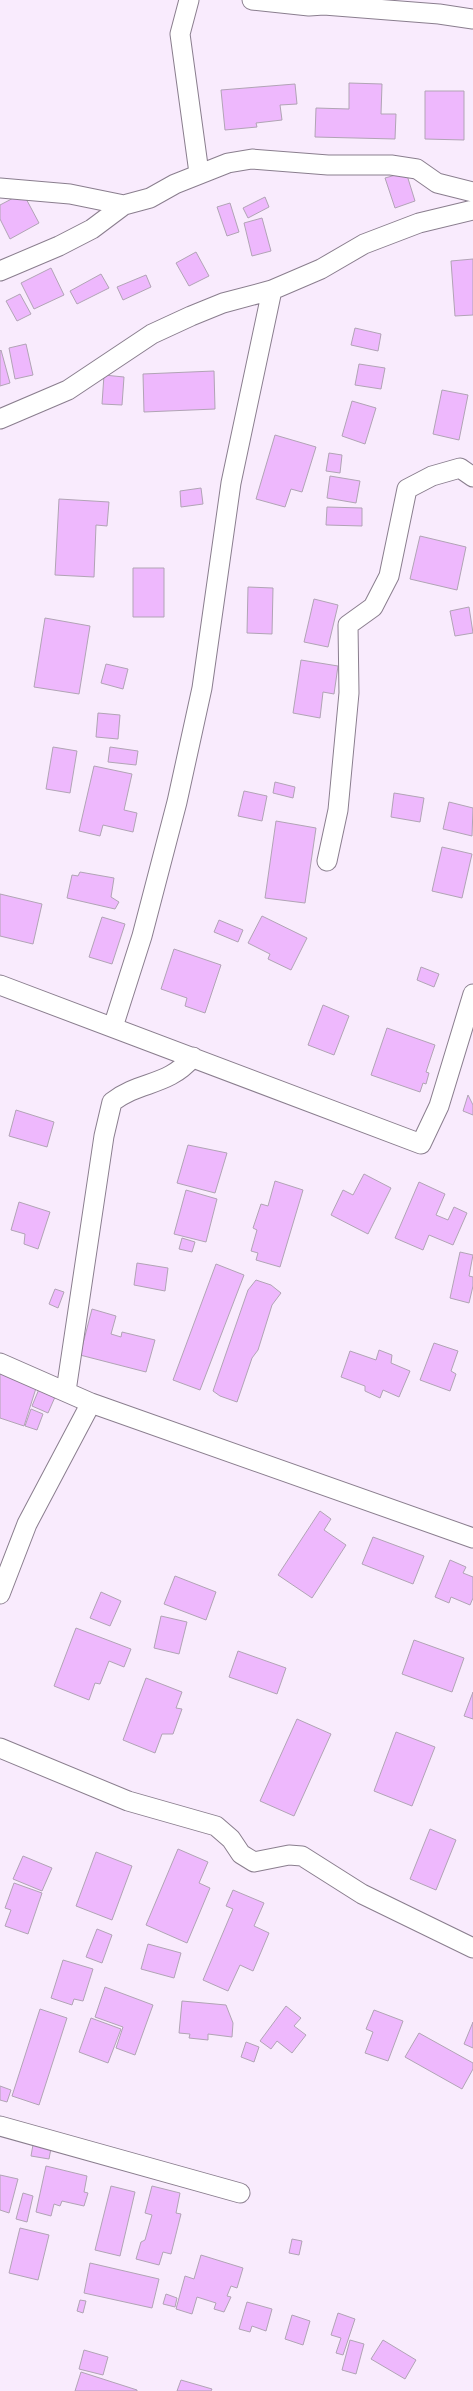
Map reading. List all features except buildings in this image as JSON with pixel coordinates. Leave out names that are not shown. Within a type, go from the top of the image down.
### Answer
[{"type":"street","points":[[189,0],[180,34],[199,173]]},
{"type":"street","points":[[252,0],[309,6],[439,14],[473,19]]},
{"type":"street","points":[[0,271],[59,246],[92,228],[124,205],[150,198],[199,173],[228,163],[252,159],[328,165],[400,166],[417,169],[437,183],[465,211]]},
{"type":"street","points":[[437,183],[473,192]]},
{"type":"street","points":[[0,188],[70,194],[124,205]]},
{"type":"street","points":[[0,419],[68,390],[152,334],[176,323],[224,303],[272,290],[320,269],[364,244],[419,223],[465,211]]},
{"type":"street","points":[[113,1027],[142,936],[177,802],[202,688],[231,483],[272,290]]},
{"type":"street","points":[[327,861],[338,810],[349,693],[348,625],[373,607],[390,576],[407,488],[432,476],[460,468],[473,477]]},
{"type":"street","points":[[0,985],[421,1144],[439,1106],[473,994]]},
{"type":"street","points":[[66,1391],[104,1136],[112,1102],[127,1091],[170,1077],[193,1057]]},
{"type":"street","points":[[0,1363],[91,1403],[473,1538]]},
{"type":"street","points":[[0,1594],[27,1524],[91,1403]]},
{"type":"street","points":[[0,1748],[128,1801],[216,1826],[231,1839],[241,1854],[254,1862],[289,1855],[302,1856],[362,1894],[473,1948]]},
{"type":"street","points":[[0,2126],[240,2193]]}]
